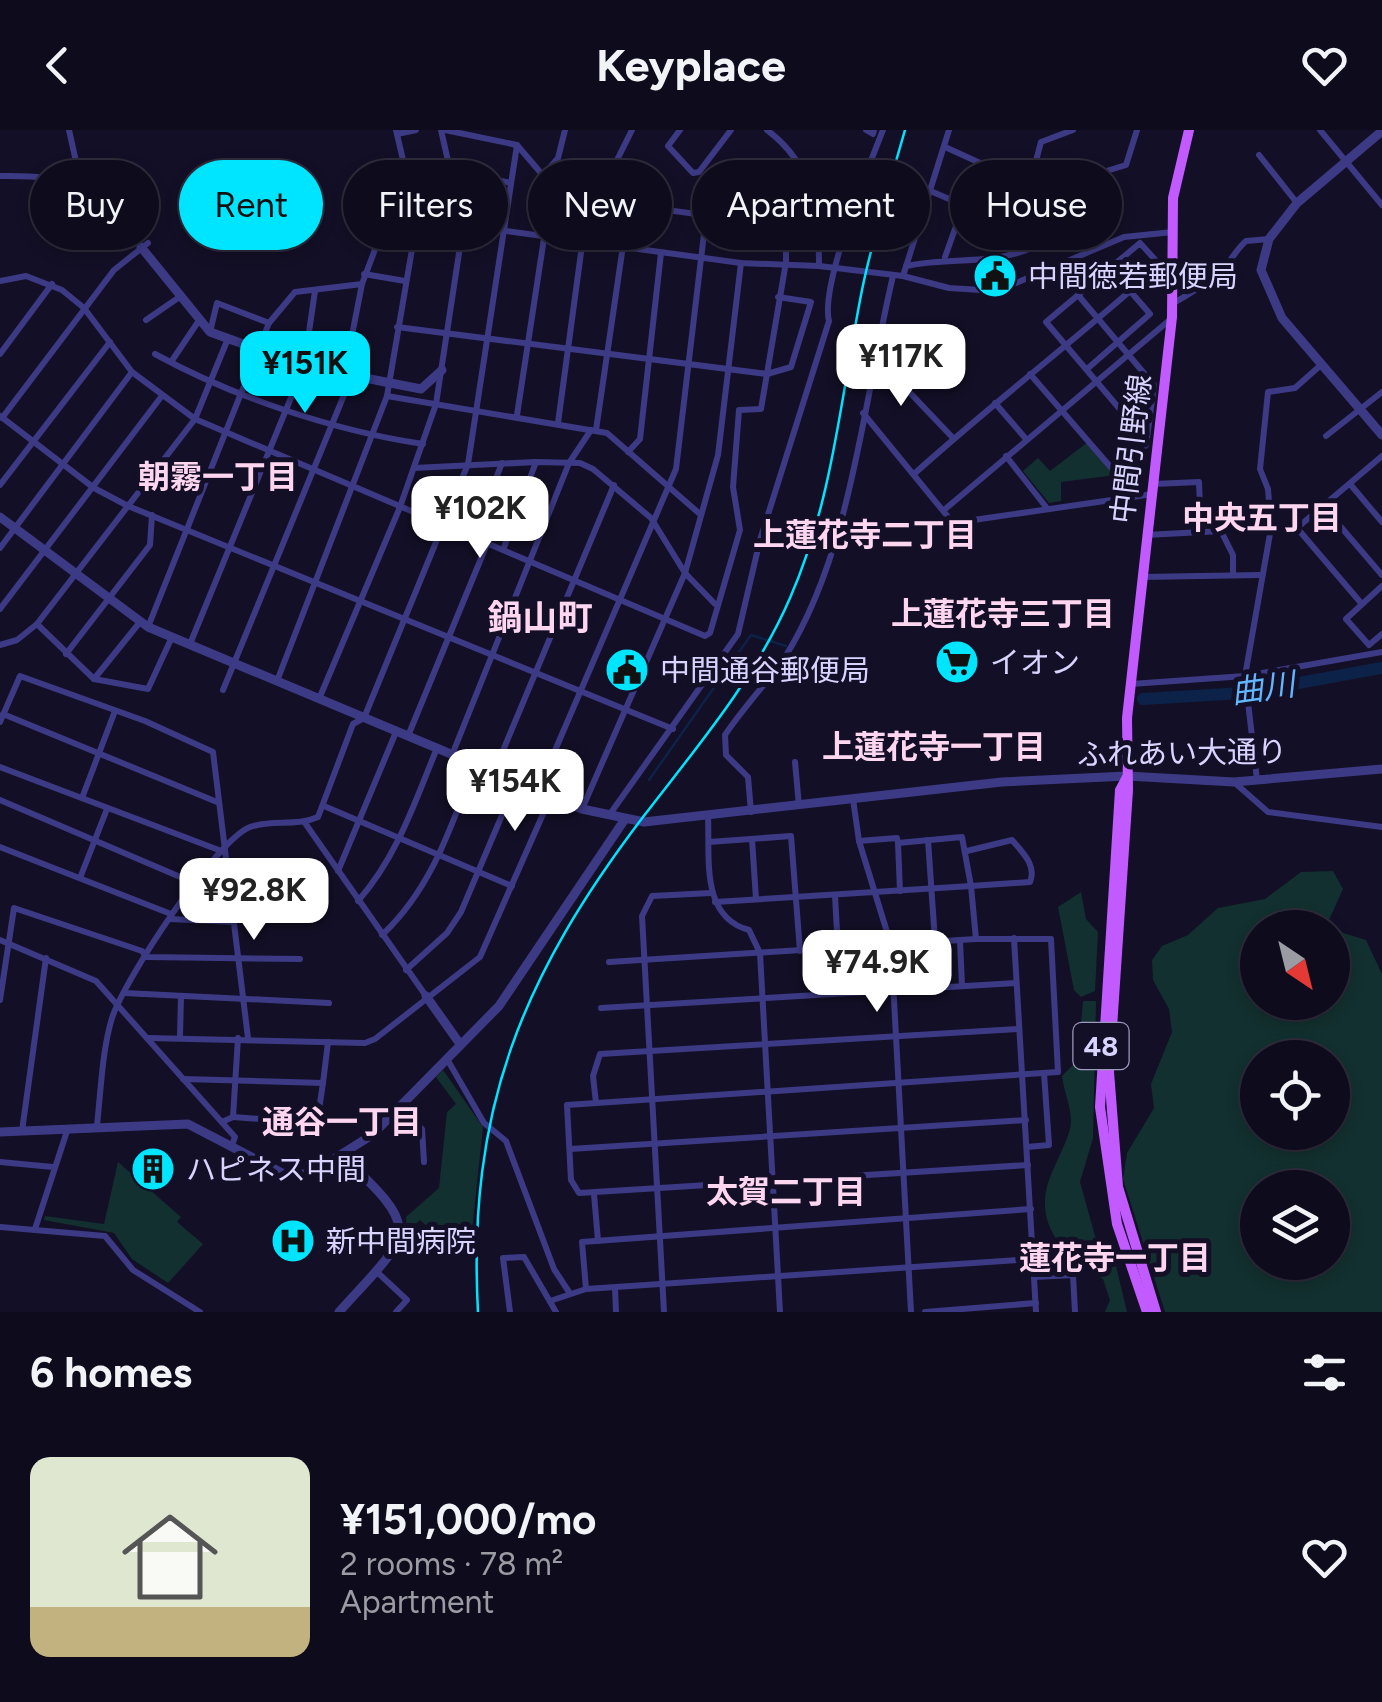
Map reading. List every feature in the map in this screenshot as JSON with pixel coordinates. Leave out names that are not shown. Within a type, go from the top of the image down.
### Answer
[{"type":"main road","name":"中間引野線","points":[[1156,1312],[1127,1224],[1108,1108],[1129,686],[1172,317],[1172,198],[1189,130]]},
{"type":"main road","name":"中間引野線","points":[[1127,776],[1120,790],[1100,1106],[1117,1224],[1147,1312]]},
{"type":"street","points":[[70,130],[76,160]]},
{"type":"street","points":[[403,160],[397,132],[416,130]]},
{"type":"street","points":[[448,160],[443,130],[518,145],[529,160]]},
{"type":"street","points":[[556,160],[565,130]]},
{"type":"street","points":[[617,160],[632,130]]},
{"type":"street","points":[[680,130],[668,146],[694,173],[731,130]]},
{"type":"street","points":[[767,130],[794,157],[812,189],[819,216],[819,266]]},
{"type":"street","points":[[866,130],[873,134],[874,130]]},
{"type":"street","points":[[610,814],[738,634],[760,540],[828,321],[826,311],[836,269],[883,130]]},
{"type":"street","points":[[930,185],[950,130]]},
{"type":"street","points":[[1036,160],[1041,142],[1073,130]]},
{"type":"street","points":[[1122,166],[1126,165],[1137,130]]},
{"type":"street","points":[[1320,130],[1382,205]]},
{"type":"street","points":[[1380,429],[1282,318],[1261,270],[1269,239],[1296,203],[1382,132]]},
{"type":"street","points":[[508,208],[518,145]]},
{"type":"street","points":[[946,147],[974,160]]},
{"type":"street","points":[[1259,155],[1296,203]]},
{"type":"street","points":[[0,176],[30,175]]},
{"type":"street","points":[[642,250],[741,263],[786,262],[903,276],[949,288],[997,291],[1124,238],[1174,232]]},
{"type":"street","points":[[1173,303],[1188,296],[1201,280],[1215,277],[1246,241],[1269,239]]},
{"type":"street","points":[[914,474],[995,403],[1067,344],[1131,291],[1160,265],[1140,243],[1046,322],[1067,344],[1146,440]]},
{"type":"street","points":[[945,257],[950,246]]},
{"type":"street","points":[[138,250],[114,270],[1,418],[94,488],[128,506],[673,729]]},
{"type":"street","points":[[147,250],[198,322],[227,341],[347,378],[421,389],[442,370]]},
{"type":"street","points":[[224,690],[333,422],[347,378],[364,274],[374,250]]},
{"type":"street","points":[[276,682],[355,488],[370,434],[387,396],[411,250]]},
{"type":"street","points":[[319,699],[400,507],[436,404],[459,250]]},
{"type":"street","points":[[97,1125],[117,1004],[192,882],[224,852],[232,838],[252,826],[304,823],[318,817],[324,806],[353,724],[364,718],[468,464],[503,250]]},
{"type":"street","points":[[517,415],[542,250]]},
{"type":"street","points":[[558,423],[582,250]]},
{"type":"street","points":[[452,754],[569,462],[593,430],[622,250]]},
{"type":"street","points":[[537,791],[651,518],[676,469],[701,250]]},
{"type":"street","points":[[2,284],[26,276],[52,284],[84,308],[132,372],[195,419],[705,636],[710,633],[740,530],[732,487],[739,410],[760,409],[786,250]]},
{"type":"street","points":[[903,276],[911,250]]},
{"type":"street","points":[[906,266],[945,257],[959,261],[1023,250]]},
{"type":"street","points":[[628,452],[640,439],[661,253]]},
{"type":"street","points":[[582,809],[685,573],[718,455],[741,263]]},
{"type":"street","points":[[1087,369],[1150,314],[1111,269]]},
{"type":"street","points":[[364,274],[405,281]]},
{"type":"street","points":[[751,812],[748,777],[726,755],[724,735],[782,661],[810,603],[836,532],[893,276]]},
{"type":"street","points":[[0,354],[52,284]]},
{"type":"street","points":[[94,679],[144,624],[260,352],[269,322],[295,292],[362,284]]},
{"type":"street","points":[[190,644],[304,366],[316,291]]},
{"type":"street","points":[[1030,374],[1114,471],[1146,440],[1154,385],[1078,294]]},
{"type":"street","points":[[398,327],[767,374],[791,367],[811,302],[778,297]]},
{"type":"street","points":[[146,320],[178,298]]},
{"type":"street","points":[[210,332],[217,302],[269,322]]},
{"type":"street","points":[[944,510],[1172,317]]},
{"type":"street","points":[[171,362],[198,322]]},
{"type":"street","points":[[0,644],[16,640],[37,624],[195,419],[227,341]]},
{"type":"street","points":[[0,486],[110,342]]},
{"type":"street","points":[[156,354],[209,384],[370,434],[423,444]]},
{"type":"street","points":[[874,356],[954,438]]},
{"type":"street","points":[[1257,780],[1245,679],[1271,528],[1268,489],[1260,469],[1268,392],[1295,388],[1322,364]]},
{"type":"street","points":[[0,548],[132,372]]},
{"type":"street","points":[[1326,436],[1382,392]]},
{"type":"street","points":[[387,396],[607,433],[701,515]]},
{"type":"street","points":[[0,609],[161,397]]},
{"type":"street","points":[[995,403],[1026,439]]},
{"type":"street","points":[[862,412],[953,522]]},
{"type":"street","points":[[1006,456],[1047,508]]},
{"type":"street","points":[[1271,528],[1297,528],[1379,459],[1382,469]]},
{"type":"street","points":[[503,550],[536,462]]},
{"type":"street","points":[[414,468],[569,462],[592,469],[651,518],[685,573],[716,606]]},
{"type":"street","points":[[473,537],[502,463]]},
{"type":"street","points":[[836,532],[953,522],[1199,482],[1201,532]]},
{"type":"street","points":[[1350,484],[1382,522]]},
{"type":"street","points":[[494,772],[614,485]]},
{"type":"street","points":[[1323,506],[1382,575]]},
{"type":"street","points":[[66,654],[150,545],[152,515]]},
{"type":"street","name":"ふれあい大通り","points":[[0,516],[144,624],[537,791],[582,809],[625,819],[644,822],[708,817],[1002,782],[1127,776],[1234,782],[1382,769]]},
{"type":"street","points":[[1297,528],[1361,604]]},
{"type":"street","points":[[1146,535],[1221,532],[1233,555],[1233,572]]},
{"type":"street","points":[[408,736],[487,544]]},
{"type":"street","points":[[1140,576],[1233,572],[1260,575]]},
{"type":"street","points":[[1382,586],[1346,618],[1369,645],[1382,634]]},
{"type":"street","points":[[37,624],[94,679],[148,689],[172,637]]},
{"type":"street","points":[[1129,686],[1245,679],[1382,652]]},
{"type":"street","points":[[217,802],[101,751],[2,718],[20,676],[214,752],[248,1038]]},
{"type":"street","points":[[82,799],[114,710]]},
{"type":"street","points":[[338,871],[362,822],[396,732]]},
{"type":"street","points":[[358,901],[380,876],[400,838],[437,748]]},
{"type":"street","points":[[794,762],[799,807]]},
{"type":"street","points":[[382,935],[410,908],[440,856],[475,764]]},
{"type":"street","points":[[0,767],[224,852]]},
{"type":"street","points":[[406,970],[447,934],[480,872],[516,782]]},
{"type":"street","points":[[1234,782],[1268,812],[1382,827]]},
{"type":"street","points":[[147,1038],[365,1043],[480,957],[551,796]]},
{"type":"street","points":[[852,798],[858,841],[891,946],[911,1312]]},
{"type":"street","points":[[0,800],[192,882]]},
{"type":"street","points":[[324,806],[512,886]]},
{"type":"street","points":[[80,878],[107,808]]},
{"type":"street","points":[[708,817],[713,897],[731,924],[749,930],[760,953],[780,1312]]},
{"type":"street","points":[[0,1132],[188,1124],[284,1174],[299,1177],[343,1157],[399,1106],[519,982],[625,819]]},
{"type":"street","points":[[304,823],[460,1044]]},
{"type":"street","points":[[710,842],[791,836],[800,951]]},
{"type":"street","points":[[898,843],[962,837],[968,851],[976,939]]},
{"type":"street","points":[[858,841],[898,838],[900,891]]},
{"type":"street","points":[[752,840],[756,899]]},
{"type":"street","points":[[928,840],[936,942]]},
{"type":"street","points":[[664,1312],[642,916],[646,900],[652,896],[835,896],[1030,882],[1033,876],[1031,864],[1012,840],[968,851]]},
{"type":"street","points":[[0,848],[170,916],[233,922]]},
{"type":"street","points":[[835,896],[838,950]]},
{"type":"street","points":[[0,1000],[4,942],[14,908],[147,957],[300,958]]},
{"type":"street","points":[[925,1312],[1036,1307],[1014,938]]},
{"type":"street","points":[[609,962],[976,939],[1051,939],[1058,1072],[567,1105],[573,1188],[594,1194],[1028,1166]]},
{"type":"street","points":[[960,941],[962,986]]},
{"type":"street","points":[[4,942],[96,981],[235,1137],[232,1145]]},
{"type":"street","points":[[22,1131],[46,958]]},
{"type":"street","points":[[601,1008],[1016,983]]},
{"type":"street","points":[[124,994],[329,1003]]},
{"type":"street","points":[[180,1036],[181,996]]},
{"type":"street","points":[[596,1103],[594,1076],[600,1054],[1019,1029]]},
{"type":"street","points":[[233,1117],[238,1038]]},
{"type":"street","points":[[222,1122],[233,1117],[318,1123],[328,1042]]},
{"type":"street","points":[[446,1058],[484,1122],[506,1141],[554,1269],[570,1292]]},
{"type":"street","points":[[1027,1147],[1049,1145],[1044,1074]]},
{"type":"street","points":[[183,1078],[323,1083]]},
{"type":"street","points":[[399,1106],[422,1129],[424,1162]]},
{"type":"street","points":[[570,1150],[1026,1120]]},
{"type":"street","points":[[35,1230],[68,1128]]},
{"type":"street","points":[[339,1312],[396,1247],[399,1218],[386,1196],[343,1157]]},
{"type":"street","points":[[0,1162],[54,1167]]},
{"type":"street","points":[[594,1194],[598,1240]]},
{"type":"street","points":[[586,1289],[582,1242],[1030,1209]]},
{"type":"street","points":[[0,1227],[105,1236],[132,1270],[200,1312]]},
{"type":"street","points":[[510,1312],[503,1258],[524,1257],[556,1312]]},
{"type":"street","points":[[550,1301],[586,1289],[1033,1259]]},
{"type":"street","points":[[376,1271],[407,1300],[396,1312]]},
{"type":"street","points":[[1034,1277],[1073,1275],[1074,1312]]},
{"type":"street","points":[[614,1288],[616,1312]]},
{"type":"green space","points":[[1088,442],[1116,475],[1061,482],[1061,501],[1049,503],[1023,471],[1038,458],[1050,471]]},
{"type":"green space","points":[[1333,871],[1343,889],[1334,910],[1240,910],[1240,1020],[1350,1020],[1350,935],[1366,940],[1382,974],[1382,1312],[1165,1312],[1123,1179],[1127,1153],[1154,1108],[1151,1084],[1172,1032],[1169,1009],[1153,980],[1152,960],[1162,946],[1188,935],[1218,908],[1265,899],[1301,872]]},
{"type":"green space","points":[[1081,892],[1086,919],[1098,932],[1095,991],[1081,997],[1074,990],[1058,907]]},
{"type":"green space","points":[[1083,1001],[1096,1001],[1093,1138],[1080,1182],[1095,1236],[1112,1249],[1127,1312],[1105,1312],[1110,1300],[1103,1279],[1066,1251],[1056,1239],[1046,1212],[1049,1180],[1070,1129],[1062,1076],[1078,1060]]},
{"type":"green space","points":[[443,1070],[483,1127],[471,1240],[440,1238],[420,1220],[407,1232],[406,1217],[439,1188],[447,1112],[456,1104],[436,1077]]},
{"type":"green space","points":[[118,1162],[181,1217],[177,1222],[203,1244],[168,1283],[132,1259],[114,1233],[44,1220],[45,1216],[104,1224]]},
{"type":"waterway","points":[[649,780],[751,635],[786,646]]},
{"type":"waterway","name":"曲川","points":[[1143,699],[1243,693],[1382,668]]},
{"type":"tram line","points":[[478,1312],[477,1239],[482,1172],[493,1109],[511,1048],[565,933],[643,817],[742,685],[790,598],[805,561],[826,485],[866,270],[905,130]]},
{"type":"place","name":"中間徳若郵便局","points":[[995,276]]},
{"type":"place","name":"イオン","points":[[957,662]]},
{"type":"place","name":"中間通谷郵便局","points":[[627,670]]},
{"type":"place","name":"ハピネス中間","points":[[153,1169]]},
{"type":"place","name":"新中間病院","points":[[293,1241]]},
{"type":"district","name":"朝霧一丁目","points":[[218,477]]},
{"type":"district","name":"中央五丁目","points":[[1262,518]]},
{"type":"district","name":"上蓮花寺二丁目","points":[[865,535]]},
{"type":"district","name":"上蓮花寺三丁目","points":[[1003,614]]},
{"type":"district","name":"鍋山町","points":[[540,618]]},
{"type":"district","name":"上蓮花寺一丁目","points":[[934,747]]},
{"type":"district","name":"通谷一丁目","points":[[342,1122]]},
{"type":"district","name":"太賀二丁目","points":[[786,1192]]},
{"type":"district","name":"蓮花寺一丁目","points":[[1115,1258]]}]
